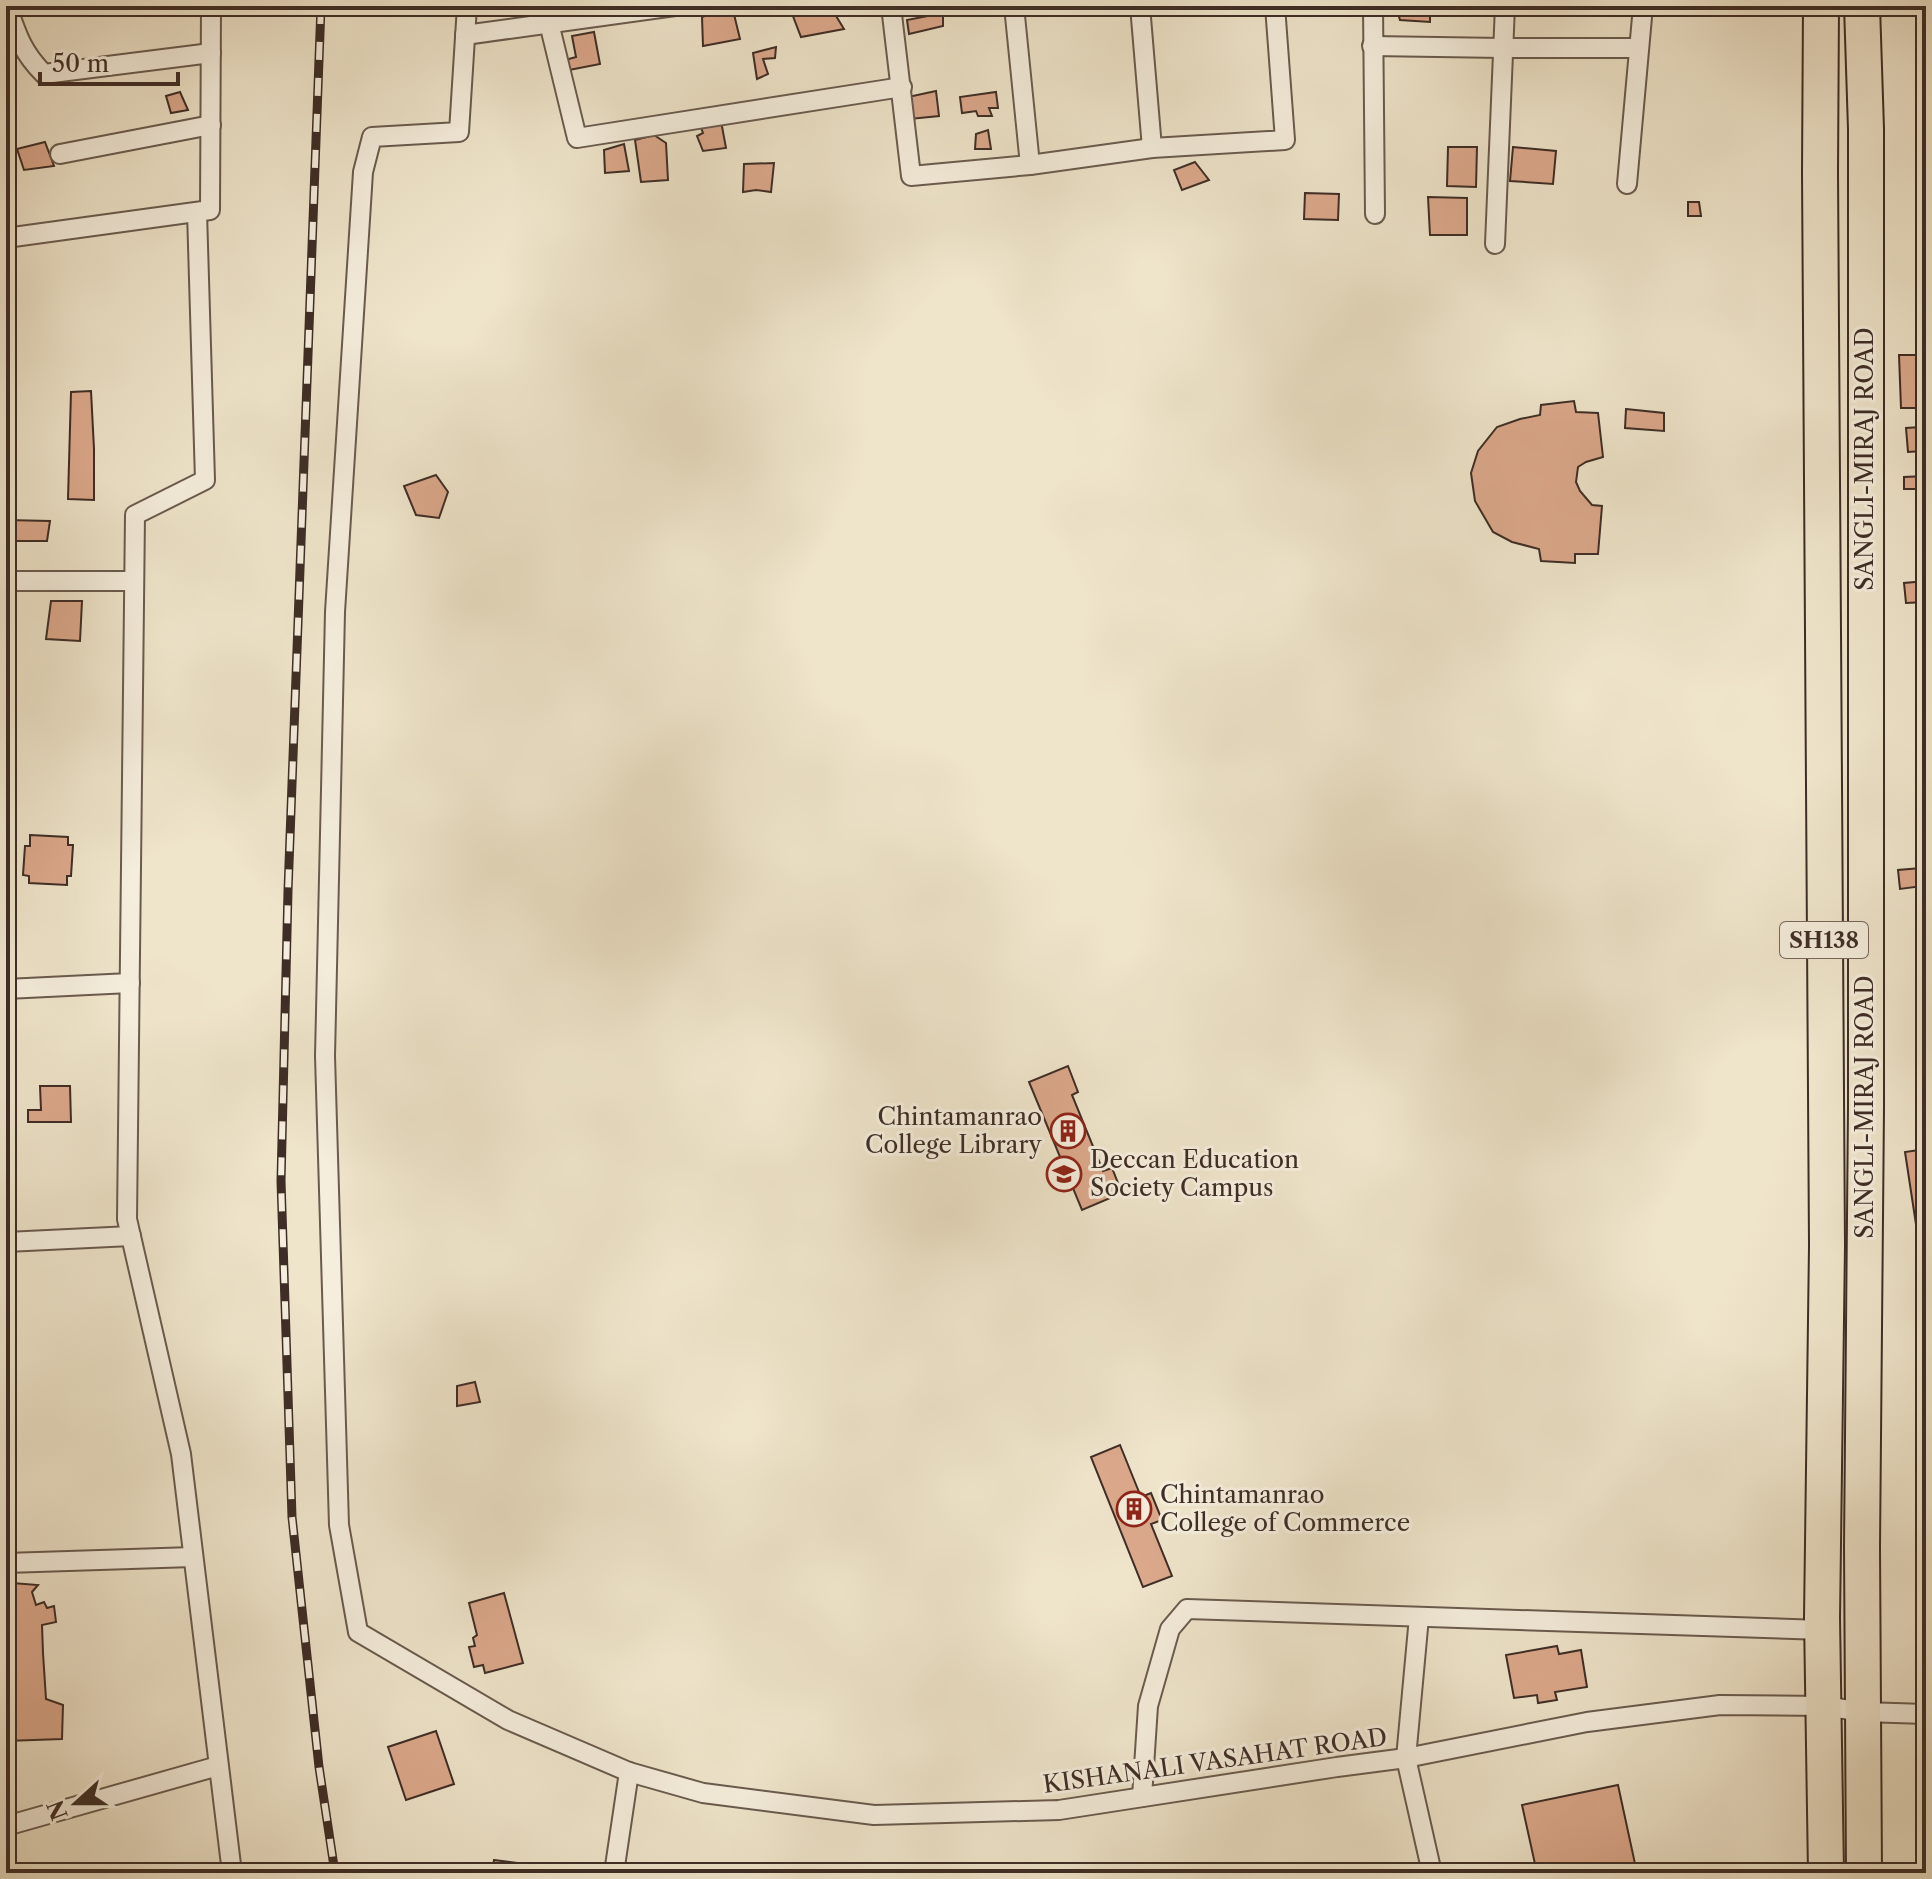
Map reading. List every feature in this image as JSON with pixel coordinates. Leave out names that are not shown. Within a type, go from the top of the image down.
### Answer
[{"type":"highway","name":"SANGLI-MIRAJ ROAD","points":[[1821,6],[1827,1246],[1823,1630],[1826,1873]]},
{"type":"highway","name":"SANGLI-MIRAJ ROAD","points":[[1862,6],[1866,129],[1864,1873]]},
{"type":"street","points":[[7,6],[20,44],[44,74],[211,53]]},
{"type":"street","points":[[6,238],[210,210],[211,6]]},
{"type":"street","points":[[467,6],[465,35],[675,6]]},
{"type":"street","points":[[891,6],[911,176],[1030,165],[1152,148],[1285,140],[1275,6]]},
{"type":"street","points":[[1014,6],[1030,165]]},
{"type":"street","points":[[1140,6],[1152,148]]},
{"type":"street","points":[[1373,6],[1375,214]]},
{"type":"street","points":[[1495,244],[1505,6]]},
{"type":"street","points":[[1627,184],[1643,6]]},
{"type":"street","points":[[549,23],[577,138],[902,87]]},
{"type":"street","name":"KISHANALI VASAHAT ROAD","points":[[465,35],[459,132],[372,137],[363,172],[335,612],[325,1056],[339,1525],[358,1632],[508,1720],[629,1772],[703,1793],[874,1815],[1059,1810],[1406,1758],[1587,1722],[1720,1705],[1824,1706],[1863,1712],[1926,1714]]},
{"type":"street","points":[[1372,46],[1639,48]]},
{"type":"street","points":[[60,154],[211,125]]},
{"type":"street","points":[[197,212],[205,480],[135,515],[127,1219],[181,1454],[232,1873]]},
{"type":"street","points":[[6,581],[134,581]]},
{"type":"street","points":[[6,989],[130,983]]},
{"type":"street","points":[[6,1242],[131,1236]]},
{"type":"street","points":[[6,1563],[193,1557]]},
{"type":"street","points":[[1142,1797],[1148,1706],[1170,1629],[1187,1609],[1823,1630]]},
{"type":"street","points":[[1419,1617],[1406,1758],[1432,1873]]},
{"type":"street","points":[[6,1826],[218,1766]]},
{"type":"street","points":[[614,1873],[629,1772]]},
{"type":"building","points":[[732,6],[740,39],[703,46],[702,17]]},
{"type":"building","points":[[801,6],[830,6],[844,29],[801,37],[791,11]]},
{"type":"building","points":[[1396,6],[1430,6],[1430,22],[1400,20]]},
{"type":"building","points":[[1920,6],[1926,6],[1926,62]]},
{"type":"building","points":[[943,13],[943,26],[909,34],[907,20]]},
{"type":"building","points":[[594,32],[600,64],[564,71],[565,60],[576,57],[572,36]]},
{"type":"building","points":[[776,47],[775,58],[763,59],[768,74],[757,79],[753,53]]},
{"type":"building","points":[[936,91],[939,116],[910,119],[908,97]]},
{"type":"building","points":[[180,92],[188,110],[171,113],[166,96]]},
{"type":"building","points":[[996,92],[998,108],[989,108],[992,116],[978,116],[976,111],[962,113],[960,97]]},
{"type":"building","points":[[721,121],[726,148],[703,151],[697,136],[703,133],[700,125]]},
{"type":"building","points":[[988,130],[991,149],[975,149],[976,134]]},
{"type":"building","points":[[654,135],[666,143],[668,180],[641,182],[635,140]]},
{"type":"building","points":[[45,142],[54,166],[24,170],[17,149]]},
{"type":"building","points":[[624,144],[629,171],[605,173],[604,150]]},
{"type":"building","points":[[1448,147],[1477,147],[1476,187],[1447,186]]},
{"type":"building","points":[[1513,147],[1556,151],[1553,184],[1510,181]]},
{"type":"building","points":[[1195,162],[1209,180],[1182,190],[1174,170]]},
{"type":"building","points":[[774,163],[771,192],[743,192],[744,164]]},
{"type":"building","points":[[1305,193],[1339,194],[1338,220],[1304,219]]},
{"type":"building","points":[[1428,197],[1467,198],[1467,235],[1430,235]]},
{"type":"building","points":[[1688,202],[1699,202],[1701,216],[1688,216]]},
{"type":"building","points":[[1899,355],[1920,355],[1922,408],[1901,408]]},
{"type":"building","points":[[91,391],[94,500],[68,499],[71,392]]},
{"type":"building","points":[[1574,401],[1576,412],[1598,413],[1603,457],[1578,467],[1576,482],[1592,505],[1602,506],[1598,554],[1575,554],[1575,563],[1541,561],[1539,549],[1512,542],[1493,532],[1475,501],[1471,473],[1478,451],[1497,427],[1540,415],[1541,405]]},
{"type":"building","points":[[1626,409],[1664,413],[1664,431],[1625,428]]},
{"type":"building","points":[[1921,427],[1923,451],[1908,452],[1906,428]]},
{"type":"building","points":[[436,475],[448,492],[439,518],[416,515],[404,486]]},
{"type":"building","points":[[1926,476],[1926,489],[1904,489],[1904,477]]},
{"type":"building","points":[[6,520],[50,521],[47,541],[6,541]]},
{"type":"building","points":[[1926,581],[1926,602],[1906,603],[1904,583]]},
{"type":"building","points":[[51,601],[82,601],[80,641],[46,639]]},
{"type":"building","points":[[1917,720],[1926,720],[1926,746],[1917,746]]},
{"type":"building","points":[[30,835],[68,837],[68,845],[73,845],[71,876],[67,876],[67,885],[29,883],[29,876],[23,875],[25,846],[30,846]]},
{"type":"building","points":[[1921,868],[1923,886],[1900,889],[1898,870]]},
{"type":"building","name":"Chintamanrao College Library","points":[[1068,1066],[1078,1092],[1072,1095],[1103,1171],[1112,1168],[1122,1193],[1082,1210],[1029,1082]]},
{"type":"building","points":[[40,1086],[70,1086],[71,1122],[28,1122],[28,1110],[41,1110]]},
{"type":"building","points":[[1926,1149],[1926,1230],[1917,1231],[1905,1152]]},
{"type":"building","points":[[475,1382],[480,1402],[457,1406],[457,1386]]},
{"type":"building","name":"Chintamanrao College of Commerce","points":[[1120,1445],[1141,1497],[1151,1493],[1162,1520],[1151,1524],[1172,1576],[1143,1587],[1091,1457]]},
{"type":"building","points":[[12,1583],[38,1585],[32,1592],[36,1605],[44,1602],[47,1608],[54,1606],[56,1622],[42,1625],[43,1653],[46,1699],[63,1705],[62,1739],[6,1741],[10,1644],[6,1643],[6,1593]]},
{"type":"building","points":[[504,1593],[523,1663],[485,1673],[483,1665],[474,1667],[469,1647],[475,1646],[473,1638],[477,1635],[469,1603]]},
{"type":"building","points":[[1557,1646],[1559,1654],[1581,1650],[1587,1687],[1555,1692],[1557,1700],[1538,1703],[1537,1695],[1514,1698],[1506,1655]]},
{"type":"building","points":[[436,1731],[454,1784],[406,1800],[388,1747]]},
{"type":"building","points":[[1618,1785],[1637,1873],[1537,1873],[1522,1805]]},
{"type":"building","points":[[494,1860],[556,1868],[555,1873],[492,1873]]},
{"type":"railway","points":[[321,6],[288,891],[281,1181],[292,1517],[319,1767],[335,1873]]},
{"type":"place","name":"Chintamanrao College Library","points":[[1068,1131]]},
{"type":"place","name":"Deccan Education Society Campus","points":[[1064,1174]]},
{"type":"place","name":"Chintamanrao College of Commerce","points":[[1134,1509]]}]
